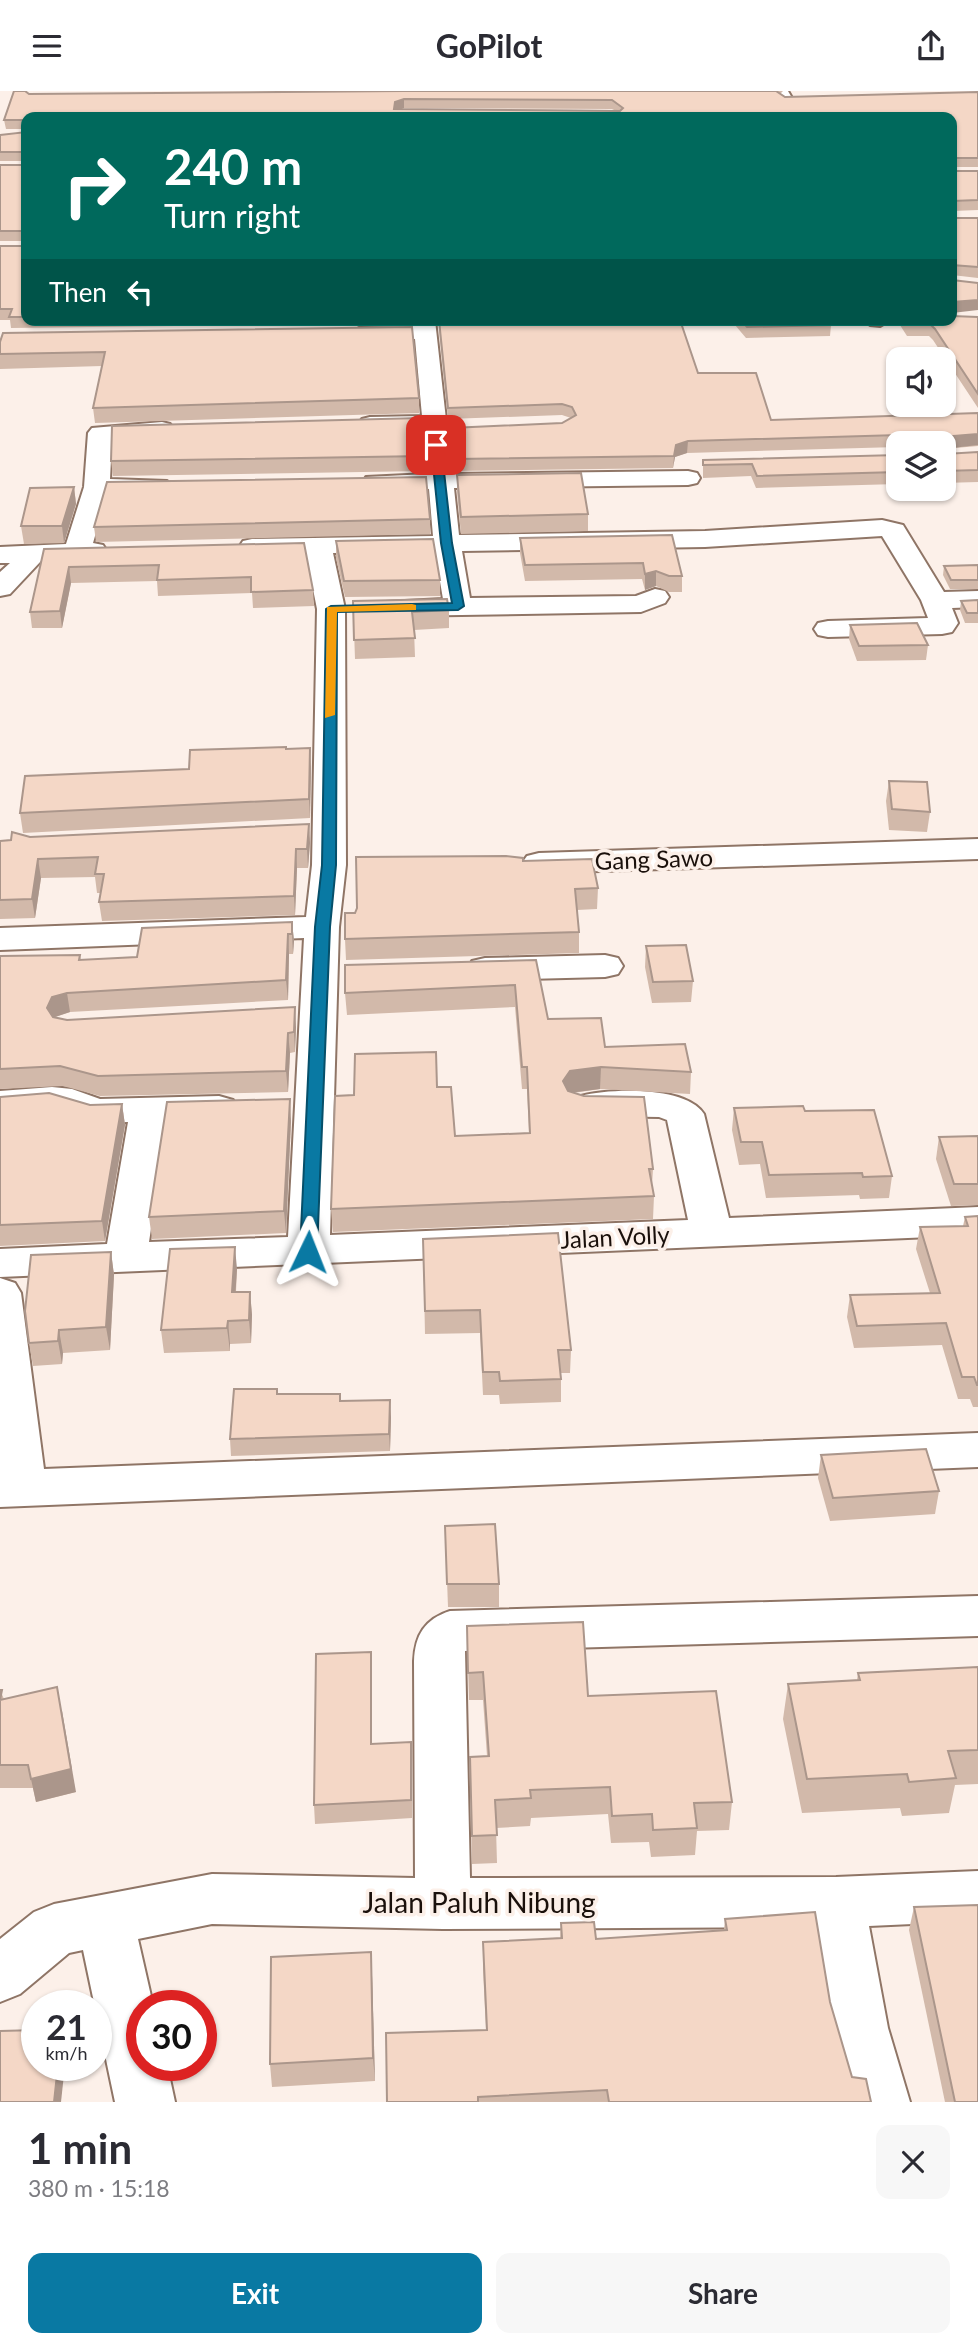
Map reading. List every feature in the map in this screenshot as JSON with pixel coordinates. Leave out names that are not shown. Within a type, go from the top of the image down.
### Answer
[{"type":"street","points":[[342,333],[414,326]]},
{"type":"street","points":[[424,326],[447,543],[458,606]]},
{"type":"street","points":[[342,424],[460,429]]},
{"type":"street","points":[[77,551],[97,487],[100,433],[185,428]]},
{"type":"street","points":[[357,482],[440,481],[697,499],[888,529],[896,534],[934,600],[944,623],[942,626],[828,629]]},
{"type":"street","points":[[97,487],[179,485]]},
{"type":"street","points":[[224,548],[447,543],[697,499]]},
{"type":"street","points":[[308,1252],[320,1012],[335,974],[322,927],[342,865],[313,831],[352,609],[318,546]]},
{"type":"street","points":[[0,555],[117,551]]},
{"type":"street","points":[[0,588],[34,553]]},
{"type":"street","points":[[352,609],[640,604],[656,597]]},
{"type":"street","points":[[934,600],[978,599]]},
{"type":"street","name":"Gang Sawo","points":[[505,863],[667,861],[978,849]]},
{"type":"street","points":[[0,939],[322,927]]},
{"type":"street","points":[[456,970],[605,966]]},
{"type":"street","points":[[278,1014],[320,1012]]},
{"type":"street","points":[[0,1103],[51,1099],[72,1101],[87,1111],[314,1105]]},
{"type":"street","points":[[584,1104],[666,1105],[681,1109],[689,1128],[712,1233]]},
{"type":"street","points":[[126,1259],[149,1110]]},
{"type":"street","name":"Jalan Volly","points":[[0,1263],[308,1252],[978,1221]]},
{"type":"street","points":[[0,1293],[12,1488],[978,1450]]},
{"type":"street","points":[[443,1904],[439,1661],[440,1644],[450,1631],[978,1616]]},
{"type":"street","name":"Jalan Paluh Nibung","points":[[0,1975],[54,1930],[106,1922],[212,1899],[443,1904],[836,1902],[978,1896]]},
{"type":"street","points":[[836,1902],[858,2028],[880,2102]]},
{"type":"street","points":[[106,1922],[145,2102]]},
{"type":"building","points":[[14,91],[25,91],[29,94],[776,91],[785,97],[978,92],[978,158],[957,158],[957,112],[21,112],[21,120],[4,120]],"holes":[[[404,99],[612,100],[623,108],[620,111],[394,109],[395,102]]]},
{"type":"building","points":[[21,133],[21,152],[0,152],[0,135]]},
{"type":"building","points":[[0,165],[21,165],[21,231],[0,231]]},
{"type":"building","points":[[957,171],[978,171],[978,200],[957,201]]},
{"type":"building","points":[[957,218],[978,218],[978,267],[957,265]]},
{"type":"building","points":[[0,246],[21,246],[21,317],[9,317],[12,309],[0,309]]},
{"type":"building","points":[[957,281],[978,283],[978,300],[957,302]]},
{"type":"building","points":[[957,316],[978,317],[978,394],[956,361],[956,347],[947,347],[932,326],[957,326]]},
{"type":"building","points":[[440,326],[682,326],[698,373],[756,373],[771,420],[956,417],[956,414],[978,413],[978,434],[956,436],[956,431],[886,431],[886,435],[688,441],[676,445],[674,456],[454,459],[451,428],[562,423],[576,415],[572,407],[562,404],[448,408]]},
{"type":"building","points":[[412,327],[419,398],[93,408],[105,352],[0,354],[3,333]]},
{"type":"building","points":[[420,418],[425,456],[111,461],[112,426]]},
{"type":"building","points":[[978,452],[978,470],[956,471],[956,453]]},
{"type":"building","points":[[886,455],[886,472],[757,476],[752,464],[703,465],[703,460]]},
{"type":"building","points":[[581,473],[588,514],[461,517],[457,475]]},
{"type":"building","points":[[426,477],[430,519],[94,527],[107,482]]},
{"type":"building","points":[[74,487],[62,526],[21,526],[30,488]]},
{"type":"building","points":[[672,535],[682,576],[669,576],[656,571],[645,574],[643,563],[525,565],[520,538]]},
{"type":"building","points":[[433,539],[440,580],[344,581],[336,541]]},
{"type":"building","points":[[304,543],[313,590],[251,592],[251,577],[157,580],[159,565],[69,567],[60,611],[30,612],[44,549]]},
{"type":"building","points":[[978,565],[978,580],[951,580],[944,566]]},
{"type":"building","points":[[447,599],[449,610],[412,612],[415,638],[354,640],[353,601]]},
{"type":"building","points":[[978,600],[978,613],[967,613],[961,601]]},
{"type":"building","points":[[917,623],[928,645],[859,646],[850,625]]},
{"type":"building","points":[[310,748],[309,799],[20,813],[25,776],[189,769],[190,750]]},
{"type":"building","points":[[889,781],[927,782],[930,812],[892,809]]},
{"type":"building","points":[[309,824],[307,849],[296,849],[294,896],[99,902],[104,874],[95,874],[98,857],[38,859],[32,899],[0,900],[0,841],[11,840],[12,832],[30,837]]},
{"type":"building","points":[[356,857],[523,858],[523,861],[592,859],[598,888],[575,889],[579,932],[345,939],[345,913],[355,913],[357,908]]},
{"type":"building","points":[[292,922],[292,934],[288,934],[286,980],[67,993],[52,997],[47,1008],[53,1017],[67,1020],[295,1007],[294,1032],[288,1033],[286,1071],[98,1076],[60,1066],[0,1069],[0,956],[80,955],[79,960],[137,957],[142,928]]},
{"type":"building","points":[[686,945],[693,981],[653,982],[646,946]]},
{"type":"building","points":[[536,960],[548,1019],[601,1018],[605,1047],[685,1044],[691,1072],[601,1067],[570,1071],[563,1081],[568,1091],[584,1096],[644,1097],[653,1169],[649,1169],[654,1196],[331,1209],[335,1096],[354,1095],[355,1054],[436,1052],[437,1087],[451,1087],[455,1136],[530,1133],[527,1067],[522,1067],[515,985],[345,993],[345,965]]},
{"type":"building","points":[[49,1093],[90,1105],[122,1104],[102,1221],[0,1225],[0,1097]]},
{"type":"building","points":[[290,1099],[284,1211],[149,1217],[167,1102]]},
{"type":"building","points":[[803,1106],[805,1111],[874,1110],[892,1176],[863,1177],[862,1173],[769,1175],[762,1142],[741,1142],[734,1108]]},
{"type":"building","points":[[978,1136],[978,1184],[954,1184],[939,1137]]},
{"type":"building","points":[[978,1216],[977,1385],[974,1377],[962,1377],[946,1323],[857,1326],[850,1295],[940,1293],[920,1227],[968,1226],[965,1217]]},
{"type":"building","points":[[558,1233],[571,1350],[558,1350],[561,1379],[500,1381],[499,1372],[483,1372],[480,1310],[425,1311],[423,1239]]},
{"type":"building","points":[[235,1247],[232,1292],[250,1292],[249,1320],[228,1321],[227,1328],[161,1330],[170,1249]]},
{"type":"building","points":[[111,1252],[106,1327],[59,1330],[58,1341],[29,1343],[25,1311],[31,1255]]},
{"type":"building","points":[[234,1389],[277,1389],[277,1394],[340,1394],[340,1401],[390,1400],[389,1434],[230,1439]]},
{"type":"building","points":[[926,1449],[939,1491],[833,1498],[821,1455]]},
{"type":"building","points":[[495,1524],[499,1584],[447,1584],[445,1526]]},
{"type":"building","points":[[583,1622],[588,1696],[716,1691],[732,1802],[694,1803],[697,1828],[653,1830],[652,1814],[612,1816],[610,1787],[530,1790],[531,1798],[495,1800],[497,1835],[472,1836],[470,1757],[489,1756],[483,1672],[468,1673],[467,1626]]},
{"type":"building","points":[[371,1652],[371,1744],[411,1742],[411,1800],[314,1805],[316,1654]]},
{"type":"building","points":[[978,1667],[978,1750],[948,1751],[956,1778],[909,1782],[907,1774],[807,1779],[788,1684],[860,1680],[858,1673]]},
{"type":"building","points":[[57,1687],[71,1769],[31,1779],[28,1765],[0,1765],[0,1700]]},
{"type":"building","points":[[978,1905],[978,2102],[955,2102],[914,1907]]},
{"type":"building","points":[[815,1912],[830,2002],[852,2077],[866,2079],[871,2102],[609,2102],[607,2090],[478,2097],[478,2102],[387,2102],[386,2033],[487,2030],[483,1942],[562,1938],[561,1923],[594,1922],[596,1939],[727,1930],[725,1919]]},
{"type":"building","points":[[371,1952],[373,2058],[270,2064],[271,1957]]},
{"type":"building","points":[[21,2030],[21,2081],[56,2081],[54,2102],[0,2102],[0,2031]]},
{"type":"slow traffic","points":[[329,715],[331,609],[412,608]]},
{"type":"route","points":[[308,1252],[322,927],[329,865],[327,830],[331,609],[458,606],[447,543],[436,445]]}]
